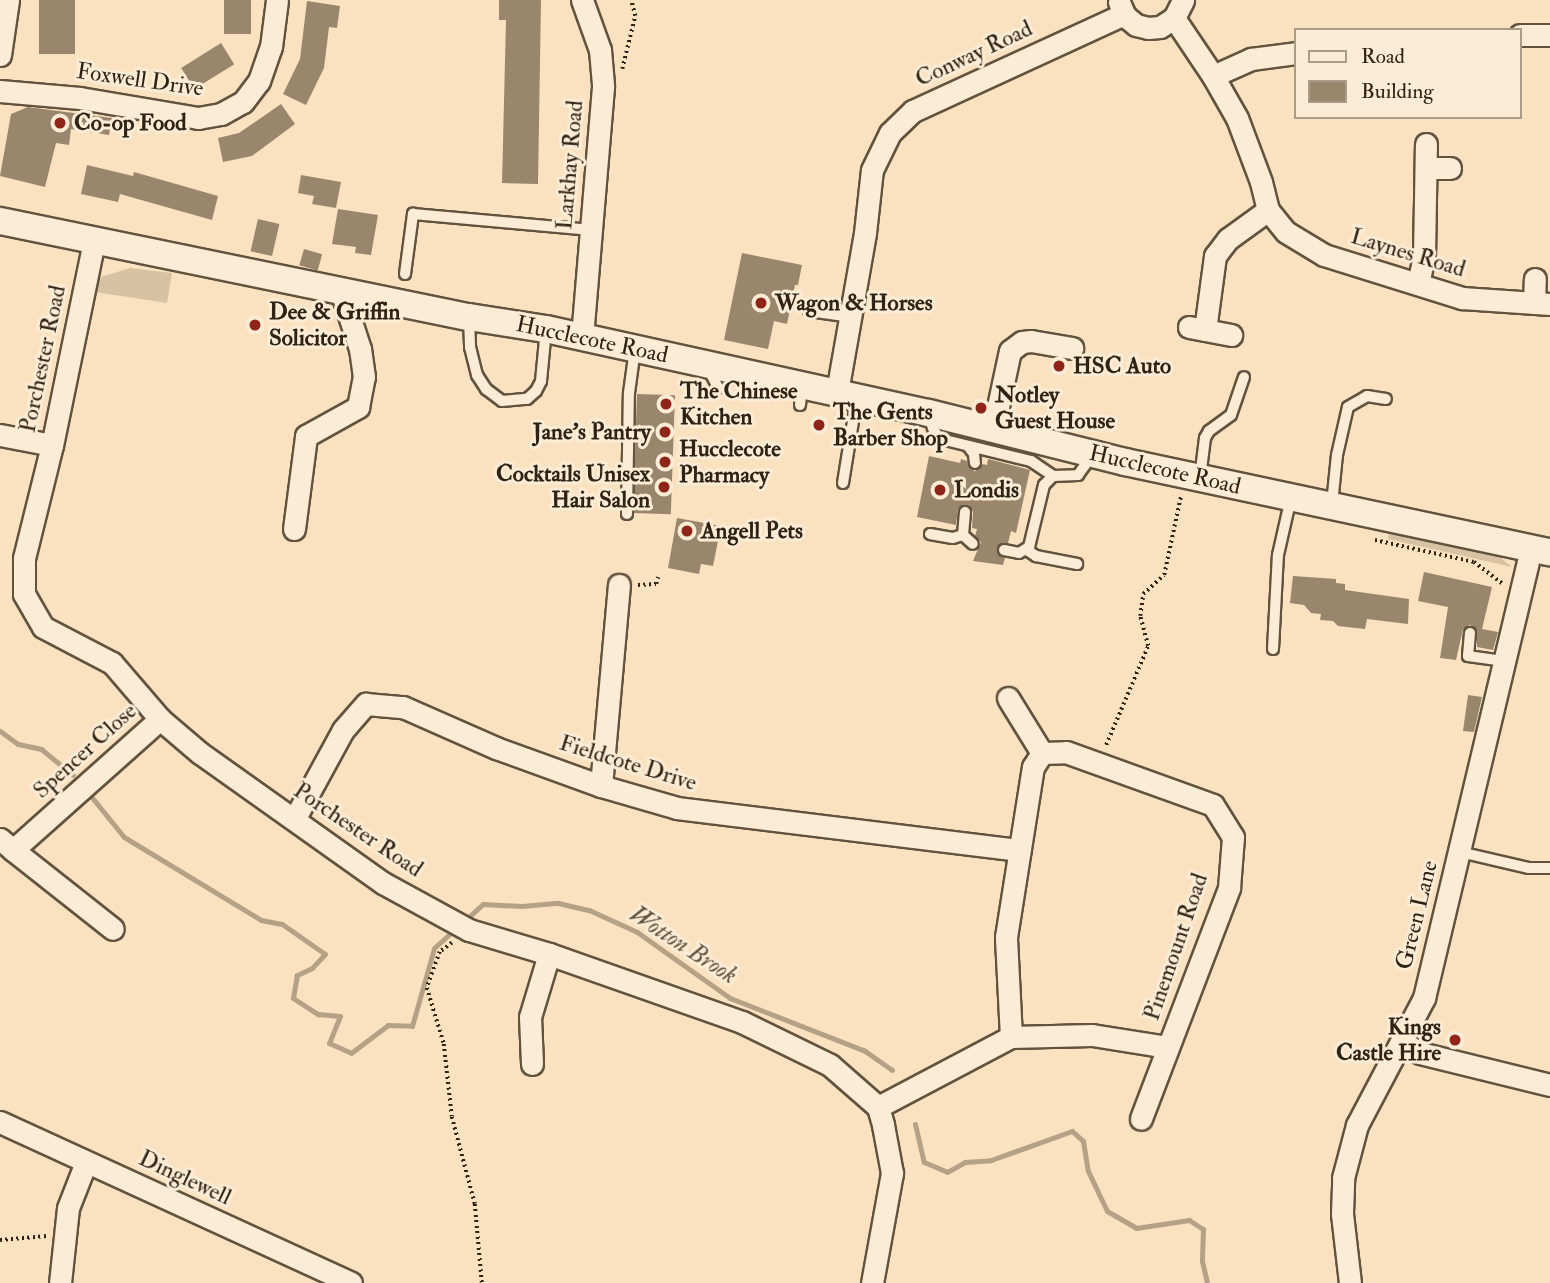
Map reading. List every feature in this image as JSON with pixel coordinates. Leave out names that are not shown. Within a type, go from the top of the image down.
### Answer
[{"type":"street","points":[[0,55],[8,0]]},
{"type":"street","name":"Foxwell Drive","points":[[0,91],[80,98],[198,118],[221,114],[243,102],[260,81],[271,47],[277,0]]},
{"type":"street","name":"Larkhay Road","points":[[582,0],[596,33],[603,68],[582,337]]},
{"type":"street","points":[[1121,7],[1136,25],[1148,28],[1160,27],[1178,9],[1213,76],[1251,59],[1294,52]]},
{"type":"street","name":"Conway Road","points":[[847,394],[850,317],[865,233],[872,170],[890,133],[913,111],[1121,7]]},
{"type":"street","points":[[1522,35],[1550,35]]},
{"type":"street","name":"Laynes Road","points":[[1213,76],[1237,118],[1261,182],[1268,210],[1286,232],[1324,254],[1462,298],[1542,303]]},
{"type":"street","points":[[1418,284],[1424,256],[1426,144]]},
{"type":"street","points":[[1426,168],[1450,168]]},
{"type":"street","points":[[1231,335],[1197,328],[1215,256],[1228,239],[1268,210]]},
{"type":"street","name":"Hucclecote Road","points":[[0,221],[469,317],[546,329],[635,349],[712,376],[801,395],[847,394],[1089,452],[1191,486],[1291,498],[1541,551]]},
{"type":"street","name":"Porchester Road","points":[[94,241],[52,445],[24,558],[24,594],[43,627],[112,663],[160,719],[200,753],[383,883],[463,927],[549,954],[742,1022],[830,1065],[877,1108]]},
{"type":"street","points":[[1535,279],[1542,303]]},
{"type":"street","points":[[294,529],[306,436],[358,407],[364,377],[360,349],[341,291]]},
{"type":"street","points":[[993,430],[1010,351],[1022,342],[1031,341],[1072,348]]},
{"type":"street","points":[[0,435],[52,445]]},
{"type":"street","name":"Green Lane","points":[[1350,1283],[1342,1214],[1343,1178],[1357,1125],[1424,998],[1505,661],[1541,551]]},
{"type":"street","points":[[601,786],[619,585]]},
{"type":"street","points":[[1009,698],[1042,753],[1033,767],[1006,937],[1011,1037]]},
{"type":"street","name":"Fieldcote Drive","points":[[295,818],[343,730],[366,704],[403,707],[496,748],[601,786],[677,808],[1019,849]]},
{"type":"street","name":"Spencer Close","points":[[113,929],[7,844],[160,719]]},
{"type":"street","name":"Pinemount Road","points":[[1042,753],[1066,752],[1213,805],[1233,837],[1229,888],[1141,1119]]},
{"type":"street","points":[[532,1064],[530,1017],[549,954]]},
{"type":"street","points":[[872,1283],[892,1173],[877,1108],[1011,1037],[1093,1035],[1168,1047]]},
{"type":"street","points":[[1402,1042],[1420,1053],[1550,1085]]},
{"type":"street","name":"Dinglewell","points":[[0,1122],[349,1283]]},
{"type":"street","points":[[60,1283],[68,1208],[86,1161]]},
{"type":"lane","points":[[405,274],[413,214],[591,230]]},
{"type":"lane","points":[[809,311],[850,317]]},
{"type":"lane","points":[[469,317],[470,347],[477,375],[486,389],[502,401],[527,399],[536,391],[541,381],[546,329]]},
{"type":"lane","points":[[627,514],[629,393],[635,349]]},
{"type":"lane","points":[[1191,486],[1205,439],[1209,431],[1231,415],[1244,377]]},
{"type":"lane","points":[[843,483],[847,394]]},
{"type":"lane","points":[[1332,507],[1337,455],[1345,413],[1360,398],[1387,399]]},
{"type":"lane","points":[[929,413],[929,422],[941,439],[1031,461],[1053,477]]},
{"type":"lane","points":[[968,446],[974,454],[975,463]]},
{"type":"lane","points":[[1003,550],[1019,553],[1027,550],[1044,485],[1053,477],[1078,475],[1089,452]]},
{"type":"lane","points":[[1273,649],[1278,555],[1291,498]]},
{"type":"lane","points":[[963,535],[965,513]]},
{"type":"lane","points":[[930,534],[953,538],[963,535]]},
{"type":"lane","points":[[963,535],[973,544]]},
{"type":"lane","points":[[1027,550],[1036,556],[1077,564]]},
{"type":"lane","points":[[1470,633],[1468,656],[1505,661]]},
{"type":"lane","points":[[1460,852],[1529,868],[1550,868]]},
{"type":"path","points":[[618,80],[633,30],[635,11],[631,0]]},
{"type":"path","points":[[1098,763],[1149,646],[1140,616],[1143,594],[1164,575],[1191,486]]},
{"type":"path","points":[[619,585],[656,584],[658,577]]},
{"type":"path","points":[[463,927],[439,952],[428,988],[444,1044],[452,1117],[474,1205],[482,1283]]},
{"type":"path","points":[[0,1240],[64,1233]]},
{"type":"shaded area","points":[[130,268],[172,273],[167,303],[95,292],[101,277]]},
{"type":"shaded area","points":[[1389,530],[1496,554],[1512,567],[1388,539]]},
{"type":"building","points":[[39,0],[75,0],[75,54],[39,54]]},
{"type":"building","points":[[224,0],[251,0],[251,34],[224,34]]},
{"type":"building","points":[[499,0],[541,0],[538,184],[502,183],[506,20],[499,20]]},
{"type":"building","points":[[307,1],[340,6],[337,28],[329,27],[324,68],[306,105],[283,94],[300,59]]},
{"type":"building","points":[[221,43],[234,64],[194,89],[181,68]]},
{"type":"building","points":[[281,104],[295,124],[252,156],[223,162],[218,138],[239,133]]},
{"type":"building","name":"Co-op Food","points":[[28,107],[112,118],[109,135],[71,129],[69,145],[56,143],[45,187],[0,176],[11,114]]},
{"type":"building","points":[[87,165],[133,176],[134,172],[218,196],[212,220],[120,194],[118,202],[81,194]]},
{"type":"building","points":[[301,175],[341,182],[336,208],[312,204],[314,196],[298,193]]},
{"type":"building","points":[[338,209],[378,215],[371,255],[355,253],[356,247],[332,244]]},
{"type":"building","points":[[258,219],[279,224],[272,256],[251,251]]},
{"type":"building","points":[[304,249],[322,254],[318,271],[299,265]]},
{"type":"building","name":"Wagon & Horses","points":[[742,253],[802,265],[787,324],[774,321],[768,349],[724,340]]},
{"type":"building","points":[[637,394],[675,395],[671,514],[633,513]]},
{"type":"building","points":[[929,456],[960,463],[961,459],[967,461],[969,468],[975,471],[983,464],[987,465],[988,459],[1030,470],[1016,533],[1011,531],[1008,543],[1001,543],[997,548],[998,555],[1005,558],[1003,565],[973,561],[981,542],[975,536],[977,529],[972,528],[973,512],[969,505],[958,508],[956,525],[917,517]]},
{"type":"building","points":[[677,518],[721,526],[713,566],[701,564],[699,574],[668,568]]},
{"type":"building","points":[[1424,572],[1492,587],[1482,629],[1498,632],[1493,650],[1477,647],[1477,630],[1470,625],[1463,629],[1456,660],[1440,658],[1448,607],[1418,601]]},
{"type":"building","points":[[1293,576],[1336,579],[1336,583],[1345,584],[1345,590],[1409,599],[1408,624],[1367,619],[1365,629],[1338,626],[1333,621],[1320,620],[1321,614],[1311,613],[1304,605],[1290,603]]},
{"type":"building","points":[[1468,695],[1482,697],[1474,732],[1463,731]]},
{"type":"waterway","name":"Wotton Brook","points":[[0,731],[18,744],[41,749],[73,775]]},
{"type":"waterway","name":"Wotton Brook","points":[[90,795],[124,837],[261,920],[282,924],[325,954],[312,968],[297,975],[293,998],[318,1014],[340,1016],[329,1043],[351,1053],[388,1025],[412,1026],[434,948],[455,929]]},
{"type":"waterway","name":"Wotton Brook","points":[[463,922],[483,904],[522,906],[558,903],[589,910],[637,932],[730,998],[865,1051],[892,1070]]},
{"type":"waterway","name":"Wotton Brook","points":[[915,1124],[924,1162],[947,1172],[965,1162],[991,1160],[1072,1131],[1083,1141],[1088,1171],[1107,1211],[1136,1228],[1189,1220],[1203,1229],[1202,1261],[1207,1283]]},
{"type":"place","name":"Co-op Food","points":[[60,123]]},
{"type":"place","name":"Wagon & Horses","points":[[761,303]]},
{"type":"place","name":"Dee & Griffin Solicitor","points":[[255,325]]},
{"type":"place","name":"HSC Auto","points":[[1059,366]]},
{"type":"place","name":"The Chinese Kitchen","points":[[666,404]]},
{"type":"place","name":"Notley Guest House","points":[[981,408]]},
{"type":"place","name":"The Gents Barber Shop","points":[[819,425]]},
{"type":"place","name":"Jane's Pantry","points":[[665,432]]},
{"type":"place","name":"Hucclecote Pharmacy","points":[[665,462]]},
{"type":"place","name":"Cocktails Unisex Hair Salon","points":[[664,487]]},
{"type":"place","name":"Londis","points":[[940,490]]},
{"type":"place","name":"Angell Pets","points":[[687,531]]},
{"type":"place","name":"Kings Castle Hire","points":[[1455,1040]]}]
